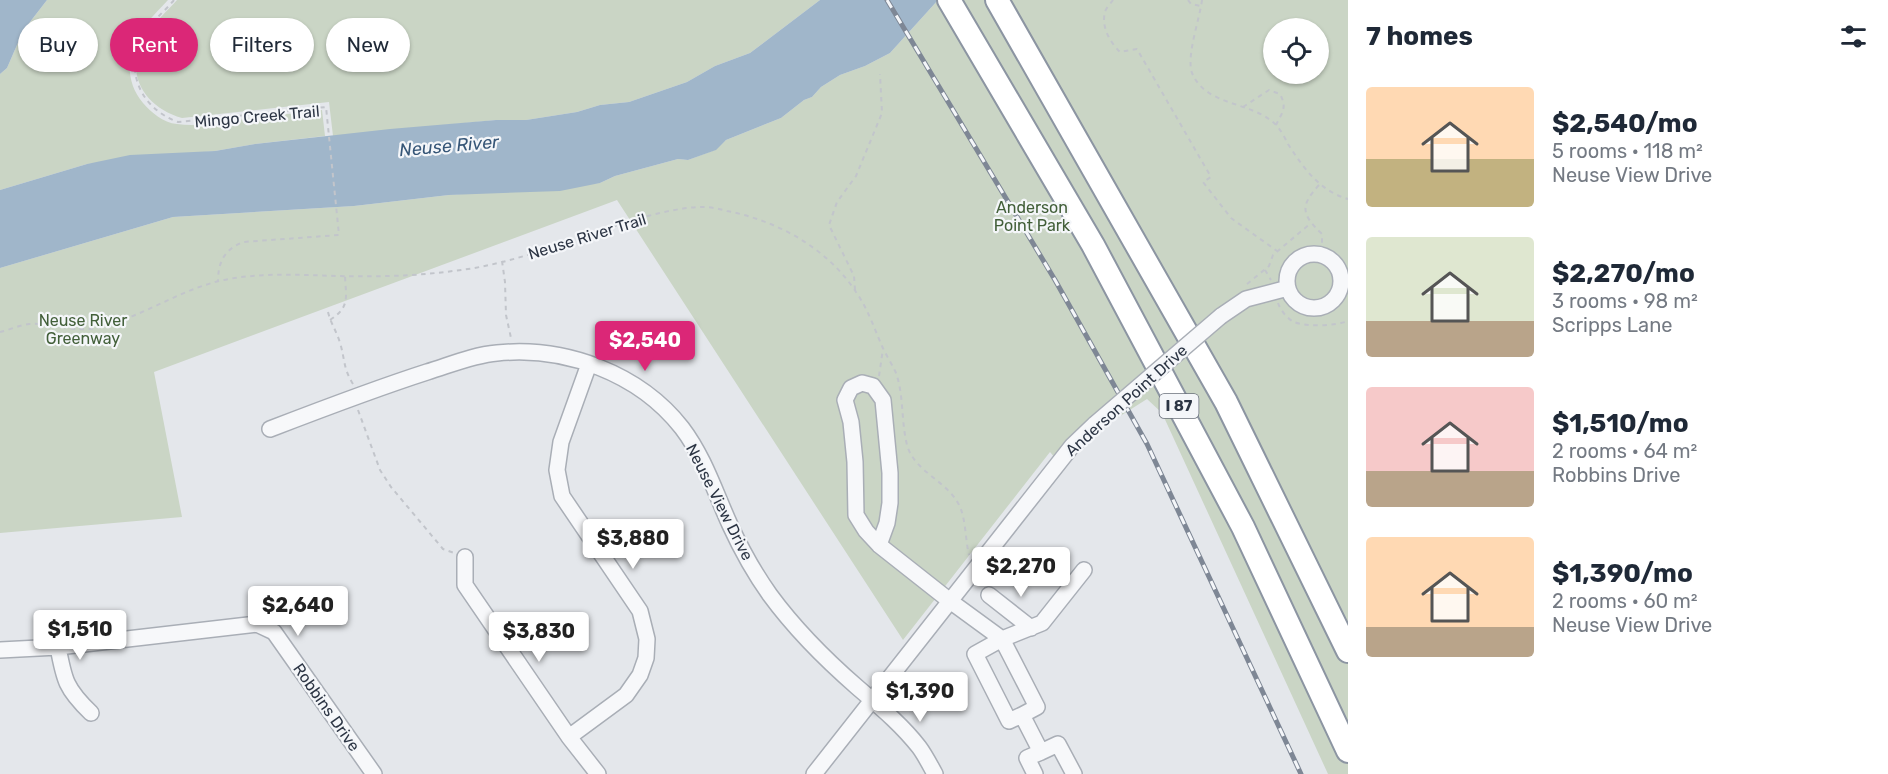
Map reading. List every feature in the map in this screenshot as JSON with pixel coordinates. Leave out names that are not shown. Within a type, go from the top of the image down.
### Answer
[{"type":"highway","name":"I 87","points":[[949,0],[1093,245],[1244,527],[1348,752]]},
{"type":"highway","name":"I 87","points":[[997,0],[1226,402],[1348,651]]},
{"type":"street","points":[[1311,254],[1319,254],[1334,263],[1341,279],[1340,288],[1330,302],[1314,308],[1305,307],[1292,296],[1288,288],[1288,273],[1296,260],[1311,254]]},
{"type":"street","name":"Anderson Point Drive","points":[[814,774],[1072,446],[1221,316],[1246,299],[1288,288]]},
{"type":"street","name":"Neuse View Drive","points":[[270,429],[369,391],[474,357],[495,353],[559,355],[588,364],[630,382],[654,400],[682,428],[708,473],[742,550],[770,595],[793,624],[830,662],[896,721],[920,748],[935,774]]},
{"type":"street","points":[[569,737],[626,694],[640,675],[646,657],[647,639],[640,611],[562,496],[557,470],[561,442],[588,364]]},
{"type":"street","points":[[879,545],[887,523],[890,503],[890,473],[883,400],[873,386],[862,383],[851,388],[845,400],[851,422],[855,462],[856,515],[879,545],[950,602],[1002,639],[1037,707],[1009,721],[975,654],[1002,639],[1042,623],[1084,570]]},
{"type":"street","points":[[465,557],[465,585],[569,737],[598,774]]},
{"type":"street","points":[[989,595],[1031,628]]},
{"type":"street","name":"Robbins Drive","points":[[0,651],[58,647],[257,624],[274,632],[374,774]]},
{"type":"street","points":[[58,647],[64,680],[91,713]]},
{"type":"street","points":[[1022,714],[1041,752]]},
{"type":"street","points":[[1035,774],[1027,758],[1058,744],[1074,774]]},
{"type":"path","name":"Mingo Creek Trail","points":[[174,0],[147,30],[137,47],[134,66],[138,88],[145,100],[167,118],[178,122],[326,107],[339,235],[252,240],[235,245],[222,257],[218,268],[218,282]]},
{"type":"path","points":[[1113,0],[1105,12],[1105,30],[1112,43],[1120,52],[1137,49],[1211,177],[1203,182],[1231,218],[1277,251]]},
{"type":"path","points":[[1188,0],[1191,4],[1202,6]]},
{"type":"path","points":[[1202,0],[1191,60],[1192,73],[1208,94],[1261,115],[1276,125],[1297,158],[1319,185],[1334,195],[1348,199]]},
{"type":"path","points":[[855,291],[854,276],[830,225],[837,202],[856,176],[882,113],[880,74]]},
{"type":"path","points":[[1243,107],[1269,90],[1280,94],[1284,109],[1276,125]]},
{"type":"path","points":[[1319,185],[1308,197],[1305,208],[1311,224],[1322,234],[1322,247],[1319,254]]},
{"type":"path","name":"Neuse River Trail","points":[[0,332],[28,324],[92,329],[134,317],[176,296],[218,282],[280,275],[381,276],[456,271],[553,248],[644,217],[688,208],[707,207],[766,221],[791,233],[814,248],[855,291],[871,318],[896,374],[901,392],[907,444],[920,466],[951,493],[959,504],[964,515],[964,534],[971,561]]},
{"type":"path","points":[[1272,282],[1265,270],[1273,255],[1311,224]]},
{"type":"path","points":[[502,261],[506,315],[513,344]]},
{"type":"path","points":[[330,320],[345,305],[345,276]]},
{"type":"path","points":[[1279,304],[1293,321],[1318,325],[1348,321]]},
{"type":"path","points":[[328,312],[341,345],[343,365],[354,389]]},
{"type":"path","points":[[873,386],[882,367],[883,347]]},
{"type":"path","points":[[357,405],[380,470],[391,487],[443,549],[465,557]]},
{"type":"green space","points":[[47,0],[168,0],[152,18],[110,18],[110,72],[130,72],[137,95],[150,110],[172,123],[202,125],[322,110],[325,136],[215,151],[87,164],[0,190],[0,74],[7,68],[18,43],[18,72],[98,72],[98,18],[33,18]]},
{"type":"green space","points":[[177,0],[820,0],[750,53],[715,66],[687,82],[629,102],[600,105],[577,112],[526,120],[496,120],[333,136],[329,102],[182,118],[157,106],[141,86],[137,72],[198,72],[198,18],[161,18]]},
{"type":"green space","name":"Anderson Point Park","points":[[938,0],[1348,0],[1348,774],[1328,774],[1162,413],[1147,399],[1095,432],[1061,465],[1050,452],[903,640],[617,200],[154,372],[182,517],[0,533],[0,268],[173,217],[354,206],[449,195],[600,183],[615,176],[678,159],[688,160],[715,150],[726,140],[781,118],[840,75],[865,66],[890,53]]},
{"type":"water","points":[[0,0],[47,0],[33,18],[18,18],[18,43],[7,68],[0,74]]},
{"type":"water","name":"Neuse River","points":[[820,0],[938,0],[890,53],[865,66],[840,75],[781,118],[726,140],[716,150],[688,160],[678,159],[615,176],[600,183],[560,191],[449,195],[354,206],[173,217],[0,268],[0,190],[87,164],[130,155],[215,151],[255,144],[390,129],[496,120],[526,120],[577,112],[600,105],[629,102],[687,82],[715,66],[750,53]]},
{"type":"railway","points":[[887,0],[1055,280],[1147,444],[1301,774]]},
{"type":"park label","name":"Neuse River Greenway","points":[[83,329]]}]
